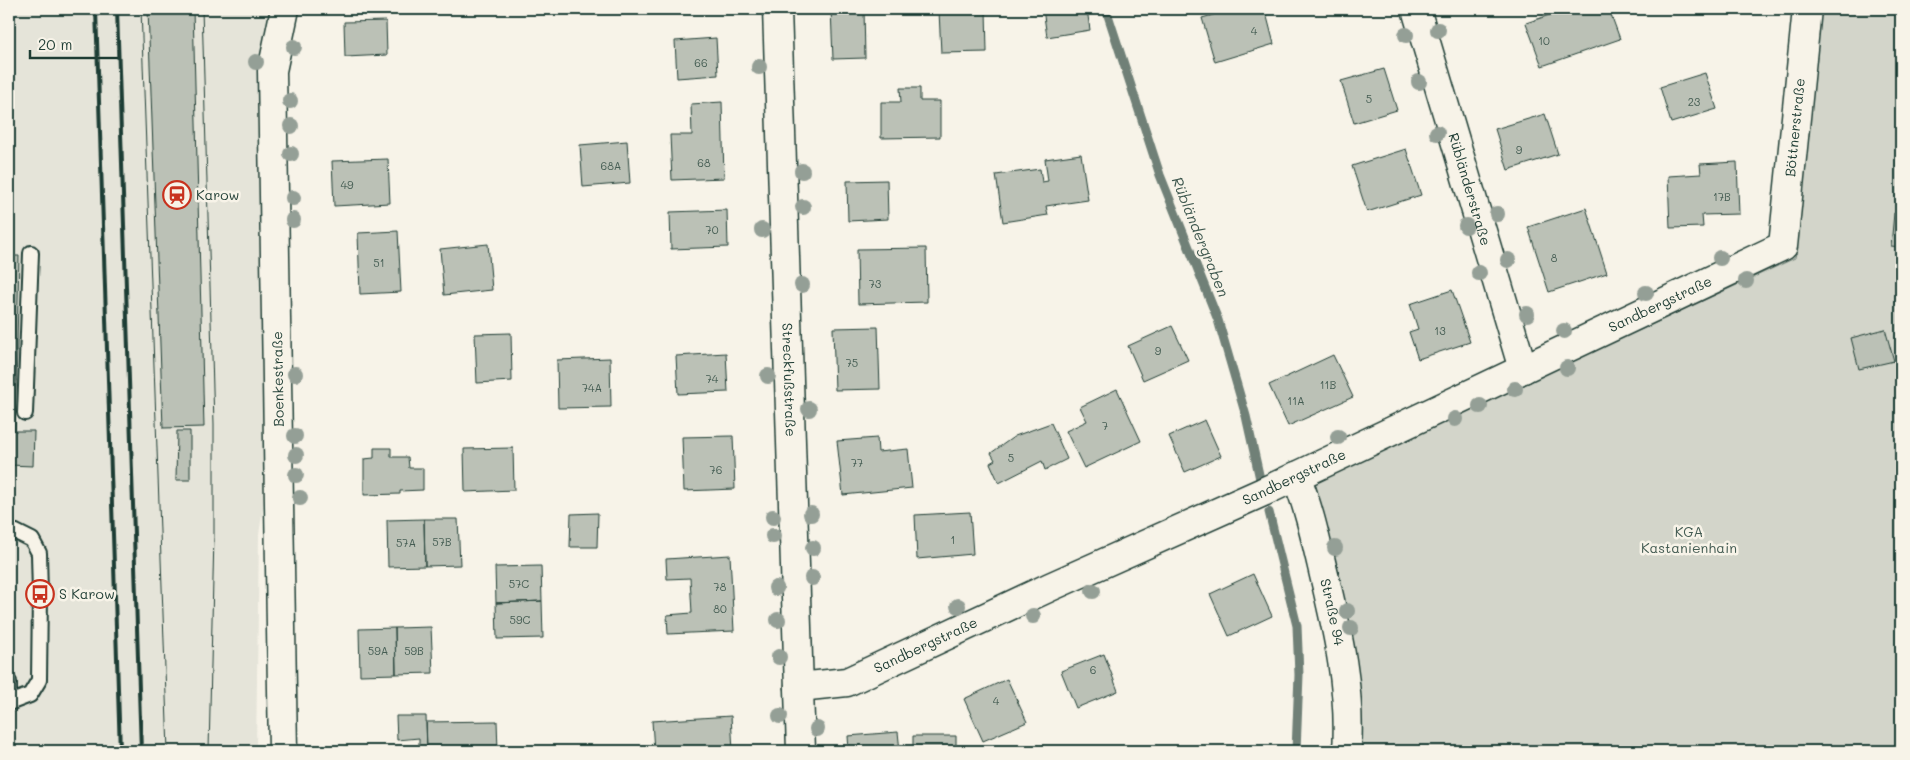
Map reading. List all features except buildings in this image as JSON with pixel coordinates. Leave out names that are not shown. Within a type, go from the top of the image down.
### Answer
[{"type":"street","name":"Boenkestraße","points":[[283,751],[272,71],[285,9]]},
{"type":"street","name":"Streckfußstraße","points":[[777,9],[801,751]]},
{"type":"street","name":"Rübländerstraße","points":[[1416,9],[1523,369]]},
{"type":"street","name":"Böttnerstraße","points":[[1783,246],[1807,9]]},
{"type":"street","name":"Sandbergstraße","points":[[798,687],[847,682],[1050,587],[1296,476],[1783,246]]},
{"type":"street","name":"Straße 94","points":[[1296,476],[1310,513],[1334,614],[1346,681],[1347,751]]},
{"type":"lane","points":[[25,413],[31,253]]},
{"type":"lane","points":[[9,532],[16,532],[32,540],[39,553],[40,594],[39,680],[30,695],[9,703],[9,682]]},
{"type":"shaded area","points":[[9,9],[271,9],[269,467],[259,535],[256,751],[9,751]]},
{"type":"green space","name":"KGA Kastanienhain","points":[[1821,9],[1901,9],[1901,751],[1356,751],[1343,606],[1315,481],[1795,258]]},
{"type":"waterway","name":"Rübländergraben","points":[[1106,9],[1160,175],[1218,320],[1246,416],[1260,479]]},
{"type":"waterway","name":"Rübländergraben","points":[[1269,512],[1297,626],[1299,675],[1296,751]]},
{"type":"tram line","points":[[141,9],[168,751]]},
{"type":"tram line","points":[[202,9],[214,424],[214,535],[209,751]]},
{"type":"railway","points":[[96,9],[120,751]]},
{"type":"railway","points":[[117,9],[141,751]]},
{"type":"place","name":"Karow","points":[[177,195]]},
{"type":"place","name":"S Karow","points":[[40,594]]}]
